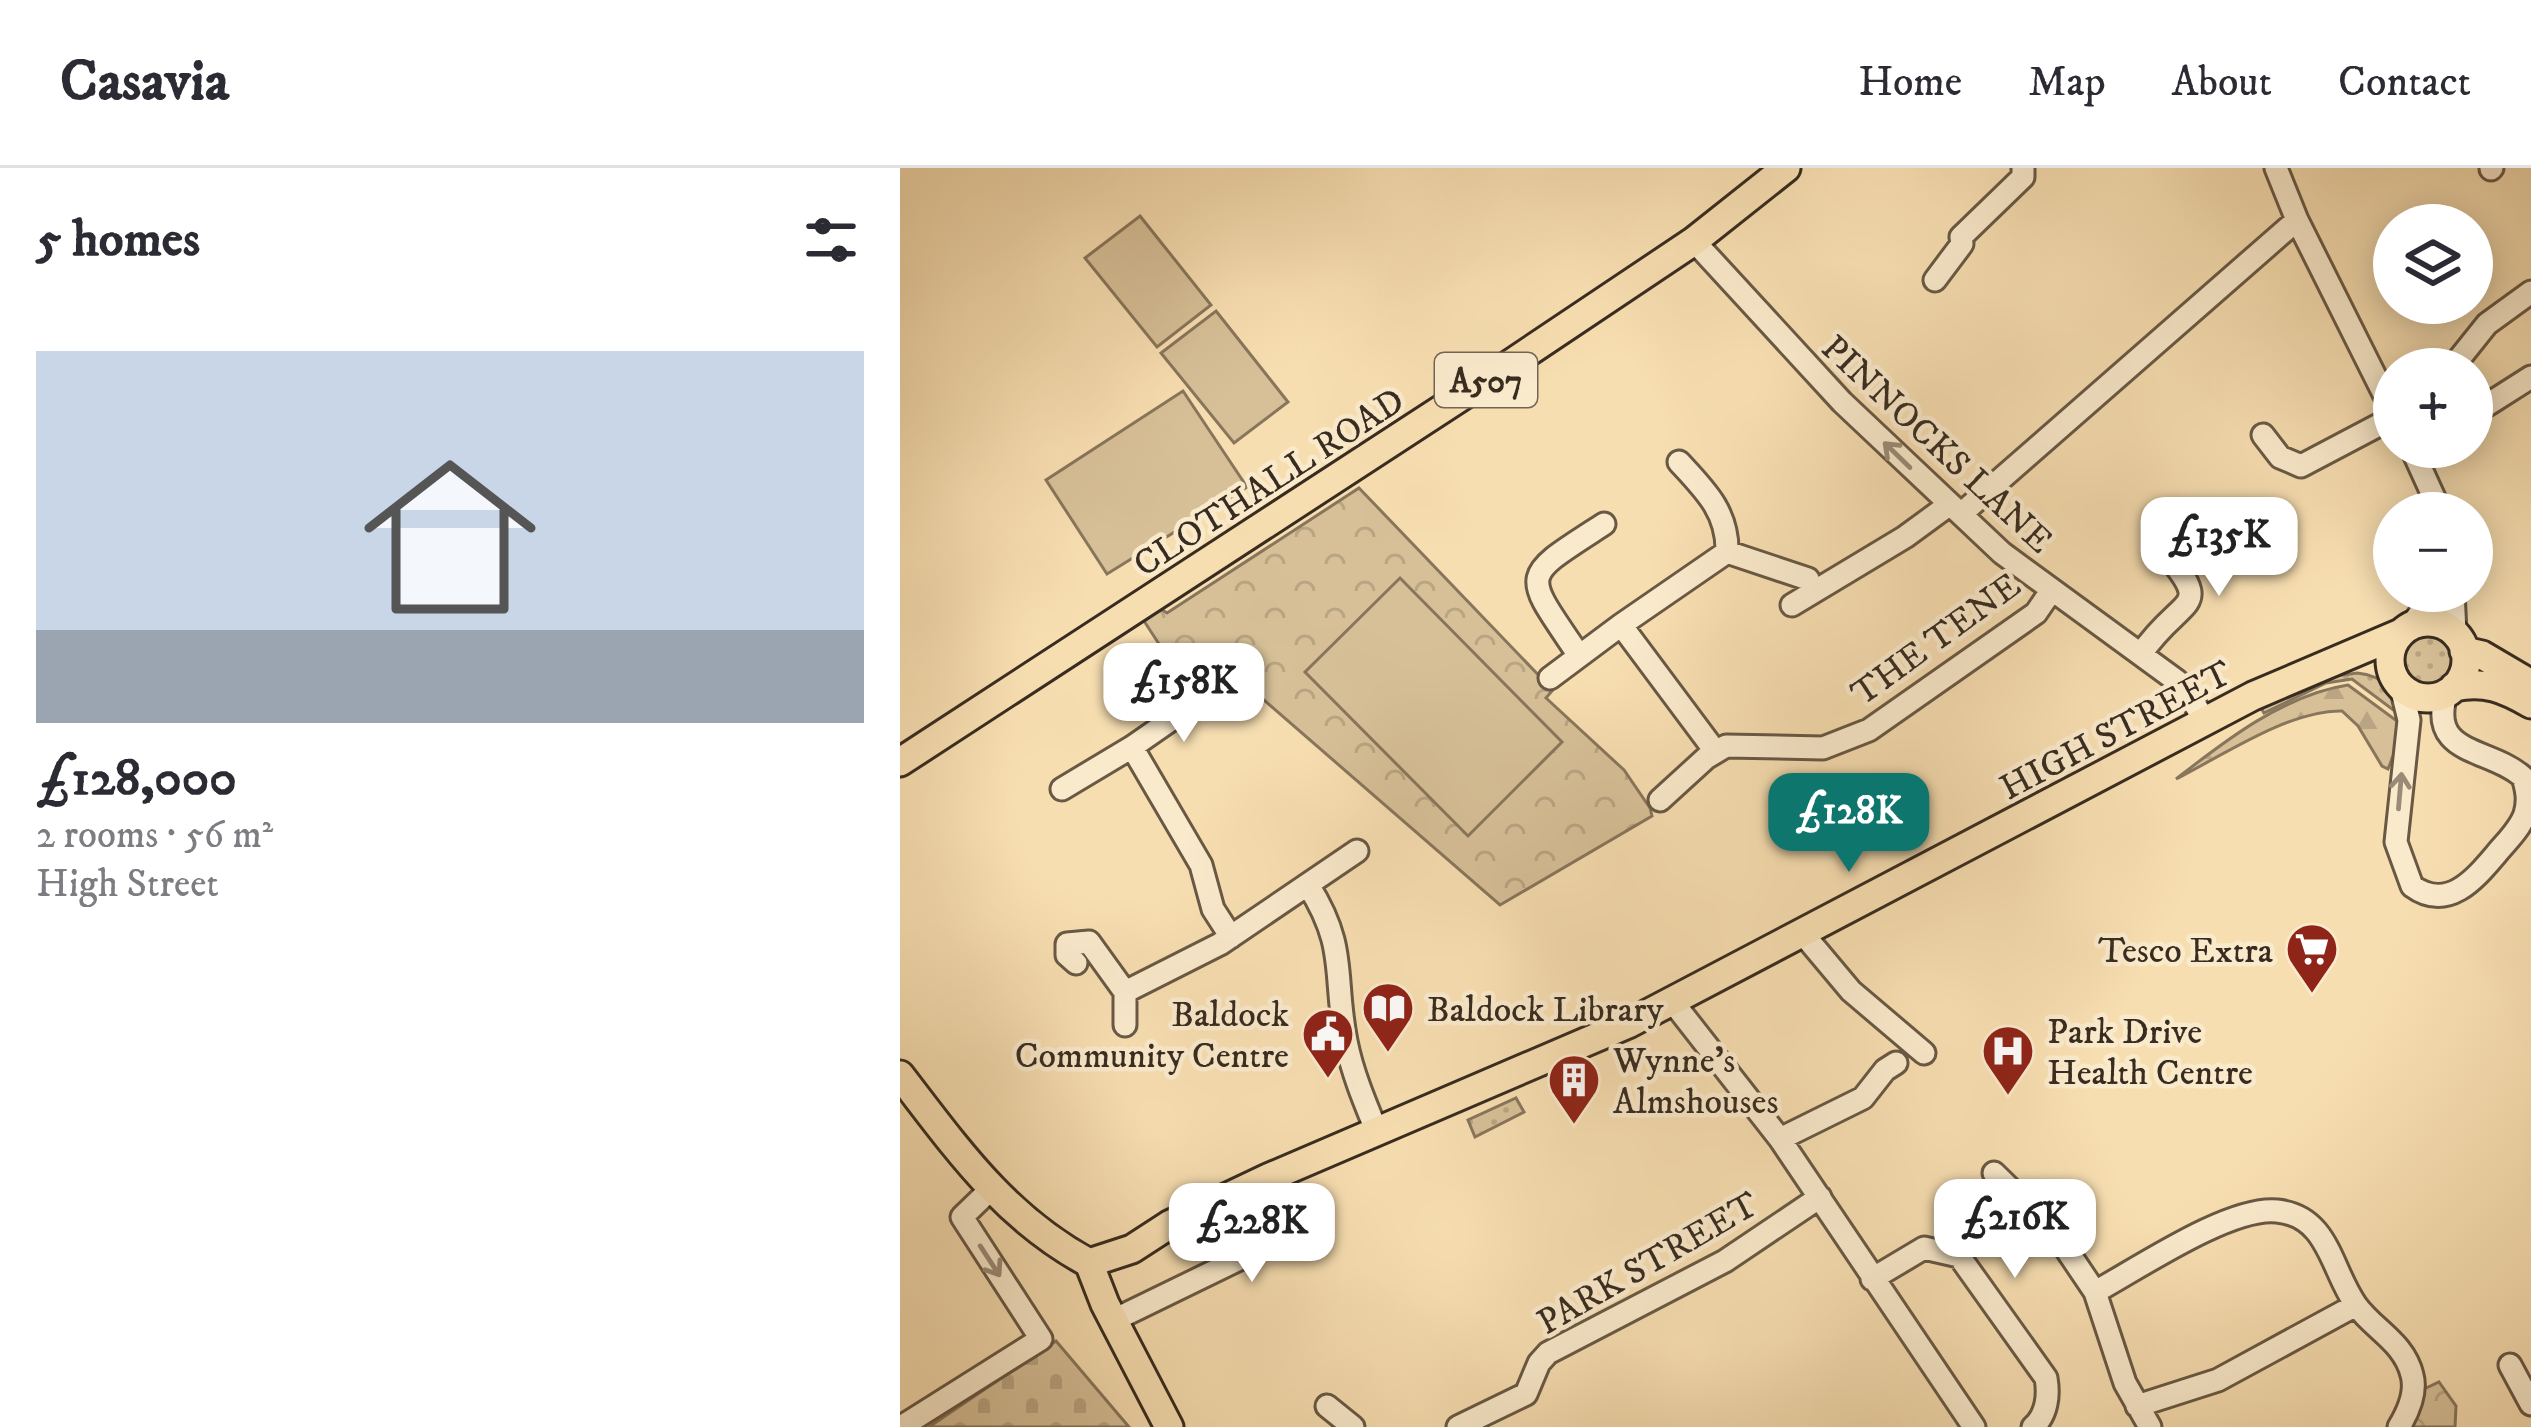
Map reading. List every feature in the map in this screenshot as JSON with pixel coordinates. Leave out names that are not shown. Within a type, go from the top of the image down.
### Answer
[{"type":"main road","name":"CLOTHALL ROAD","points":[[900,762],[1299,505],[1694,241],[1786,168]]},
{"type":"main road","points":[[2531,683],[2460,642],[2442,625],[2427,622],[2406,629],[2390,660],[2397,681],[2422,698],[2476,682],[2531,704]]},
{"type":"main road","name":"HIGH STREET","points":[[1089,1263],[1132,1249],[1268,1178],[1567,1052],[1804,935],[2205,722],[2406,629]]},
{"type":"main road","points":[[2450,690],[2465,664],[2460,642]]},
{"type":"main road","name":"HIGH STREET","points":[[2315,669],[2351,666],[2397,681]]},
{"type":"main road","points":[[900,1075],[992,1190],[1041,1236],[1089,1263],[1169,1427]]},
{"type":"street","points":[[1935,280],[1962,244],[1961,237],[2023,177],[2023,168]]},
{"type":"street","points":[[2276,168],[2373,371]]},
{"type":"street","points":[[1792,604],[1955,509],[2297,220]]},
{"type":"street","name":"PINNOCKS LANE","points":[[1694,241],[1842,402],[2002,554],[2188,692],[2205,722]]},
{"type":"street","points":[[2468,348],[2487,324],[2531,292]]},
{"type":"street","points":[[2493,401],[2531,377]]},
{"type":"street","points":[[2263,436],[2280,457],[2301,466],[2373,425]]},
{"type":"street","points":[[1679,461],[1720,511],[1727,529],[1727,552]]},
{"type":"street","points":[[1578,654],[1539,595],[1537,576],[1544,564],[1604,524]]},
{"type":"street","points":[[2141,655],[2188,603],[2192,590],[2187,577],[2155,541]]},
{"type":"street","points":[[1727,552],[1808,579]]},
{"type":"street","points":[[1550,678],[1727,552]]},
{"type":"street","name":"THE TENE","points":[[1715,751],[1744,743],[1822,748],[1869,730],[2036,613],[2051,591]]},
{"type":"street","points":[[2406,629],[2419,612]]},
{"type":"street","points":[[2455,612],[2460,642]]},
{"type":"street","points":[[1621,626],[1715,751],[1660,800]]},
{"type":"street","points":[[2397,681],[2409,720],[2396,842],[2412,886],[2430,895],[2463,890],[2479,875],[2522,823],[2528,794],[2523,777],[2515,770],[2456,744],[2446,734],[2443,715],[2450,690]]},
{"type":"street","points":[[1062,789],[1204,697]]},
{"type":"street","points":[[1132,747],[1201,866],[1213,909],[1231,938]]},
{"type":"street","points":[[1125,992],[1231,938],[1357,851]]},
{"type":"street","points":[[1308,885],[1339,953],[1344,1035],[1377,1132]]},
{"type":"street","points":[[1804,935],[1851,991],[1924,1053]]},
{"type":"street","points":[[1076,963],[1067,955],[1066,944],[1089,942],[1125,992],[1125,1025]]},
{"type":"street","points":[[1672,1001],[1780,1139],[1974,1427]]},
{"type":"street","points":[[1780,1139],[1863,1098],[1896,1063]]},
{"type":"street","points":[[1994,1173],[2056,1234],[2095,1292],[2125,1383],[2150,1427]]},
{"type":"street","points":[[1114,1320],[1266,1246],[1278,1219],[1268,1178]]},
{"type":"street","points":[[901,1427],[1041,1339],[962,1216],[992,1190]]},
{"type":"street","name":"PARK STREET","points":[[1458,1427],[1526,1394],[1548,1352],[1725,1261],[1820,1197]]},
{"type":"street","points":[[2095,1292],[2248,1212],[2278,1211],[2300,1217],[2320,1234],[2356,1305],[2393,1341],[2411,1370],[2413,1393],[2399,1427]]},
{"type":"street","points":[[1872,1279],[1924,1248],[1958,1256],[2046,1378],[2047,1399],[2033,1427]]},
{"type":"street","points":[[2137,1406],[2218,1380],[2356,1305]]},
{"type":"street","points":[[2510,1365],[2531,1404]]},
{"type":"street","points":[[1327,1406],[1353,1427]]},
{"type":"green space","points":[[1140,216],[1211,305],[1157,347],[1085,258]]},
{"type":"green space","points":[[1216,311],[1288,402],[1234,443],[1161,353]]},
{"type":"green space","points":[[1183,391],[1247,487],[1107,574],[1046,480]]},
{"type":"green space","points":[[1359,488],[1547,684],[1552,691],[1546,698],[1624,770],[1650,808],[1652,816],[1500,905],[1249,687],[1234,695],[1221,677],[1191,693],[1144,621],[1161,609],[1167,613]]},
{"type":"green space","points":[[1400,578],[1562,742],[1468,836],[1305,672]]},
{"type":"green space","points":[[2427,630],[2447,638],[2455,658],[2447,678],[2427,686],[2407,678],[2399,658],[2407,638]]},
{"type":"green space","points":[[2357,673],[2386,685],[2400,715],[2352,679],[2326,683],[2264,713],[2260,706],[2329,677]]},
{"type":"green space","points":[[2348,685],[2401,724],[2388,769],[2342,711],[2279,726],[2176,779],[2279,709]]},
{"type":"green space","points":[[1516,1098],[1524,1112],[1475,1137],[1468,1120]]},
{"type":"green space","points":[[1056,1341],[1129,1427],[929,1427]]},
{"type":"green space","points":[[2439,1382],[2456,1406],[2455,1427],[2408,1427],[2424,1389]]},
{"type":"place","name":"Tesco Extra","points":[[2312,995]]},
{"type":"place","name":"Baldock Library","points":[[1388,1054]]},
{"type":"place","name":"Baldock Community Centre","points":[[1328,1080]]},
{"type":"place","name":"Park Drive Health Centre","points":[[2008,1097]]},
{"type":"place","name":"Wynne's Almshouses","points":[[1574,1126]]}]
